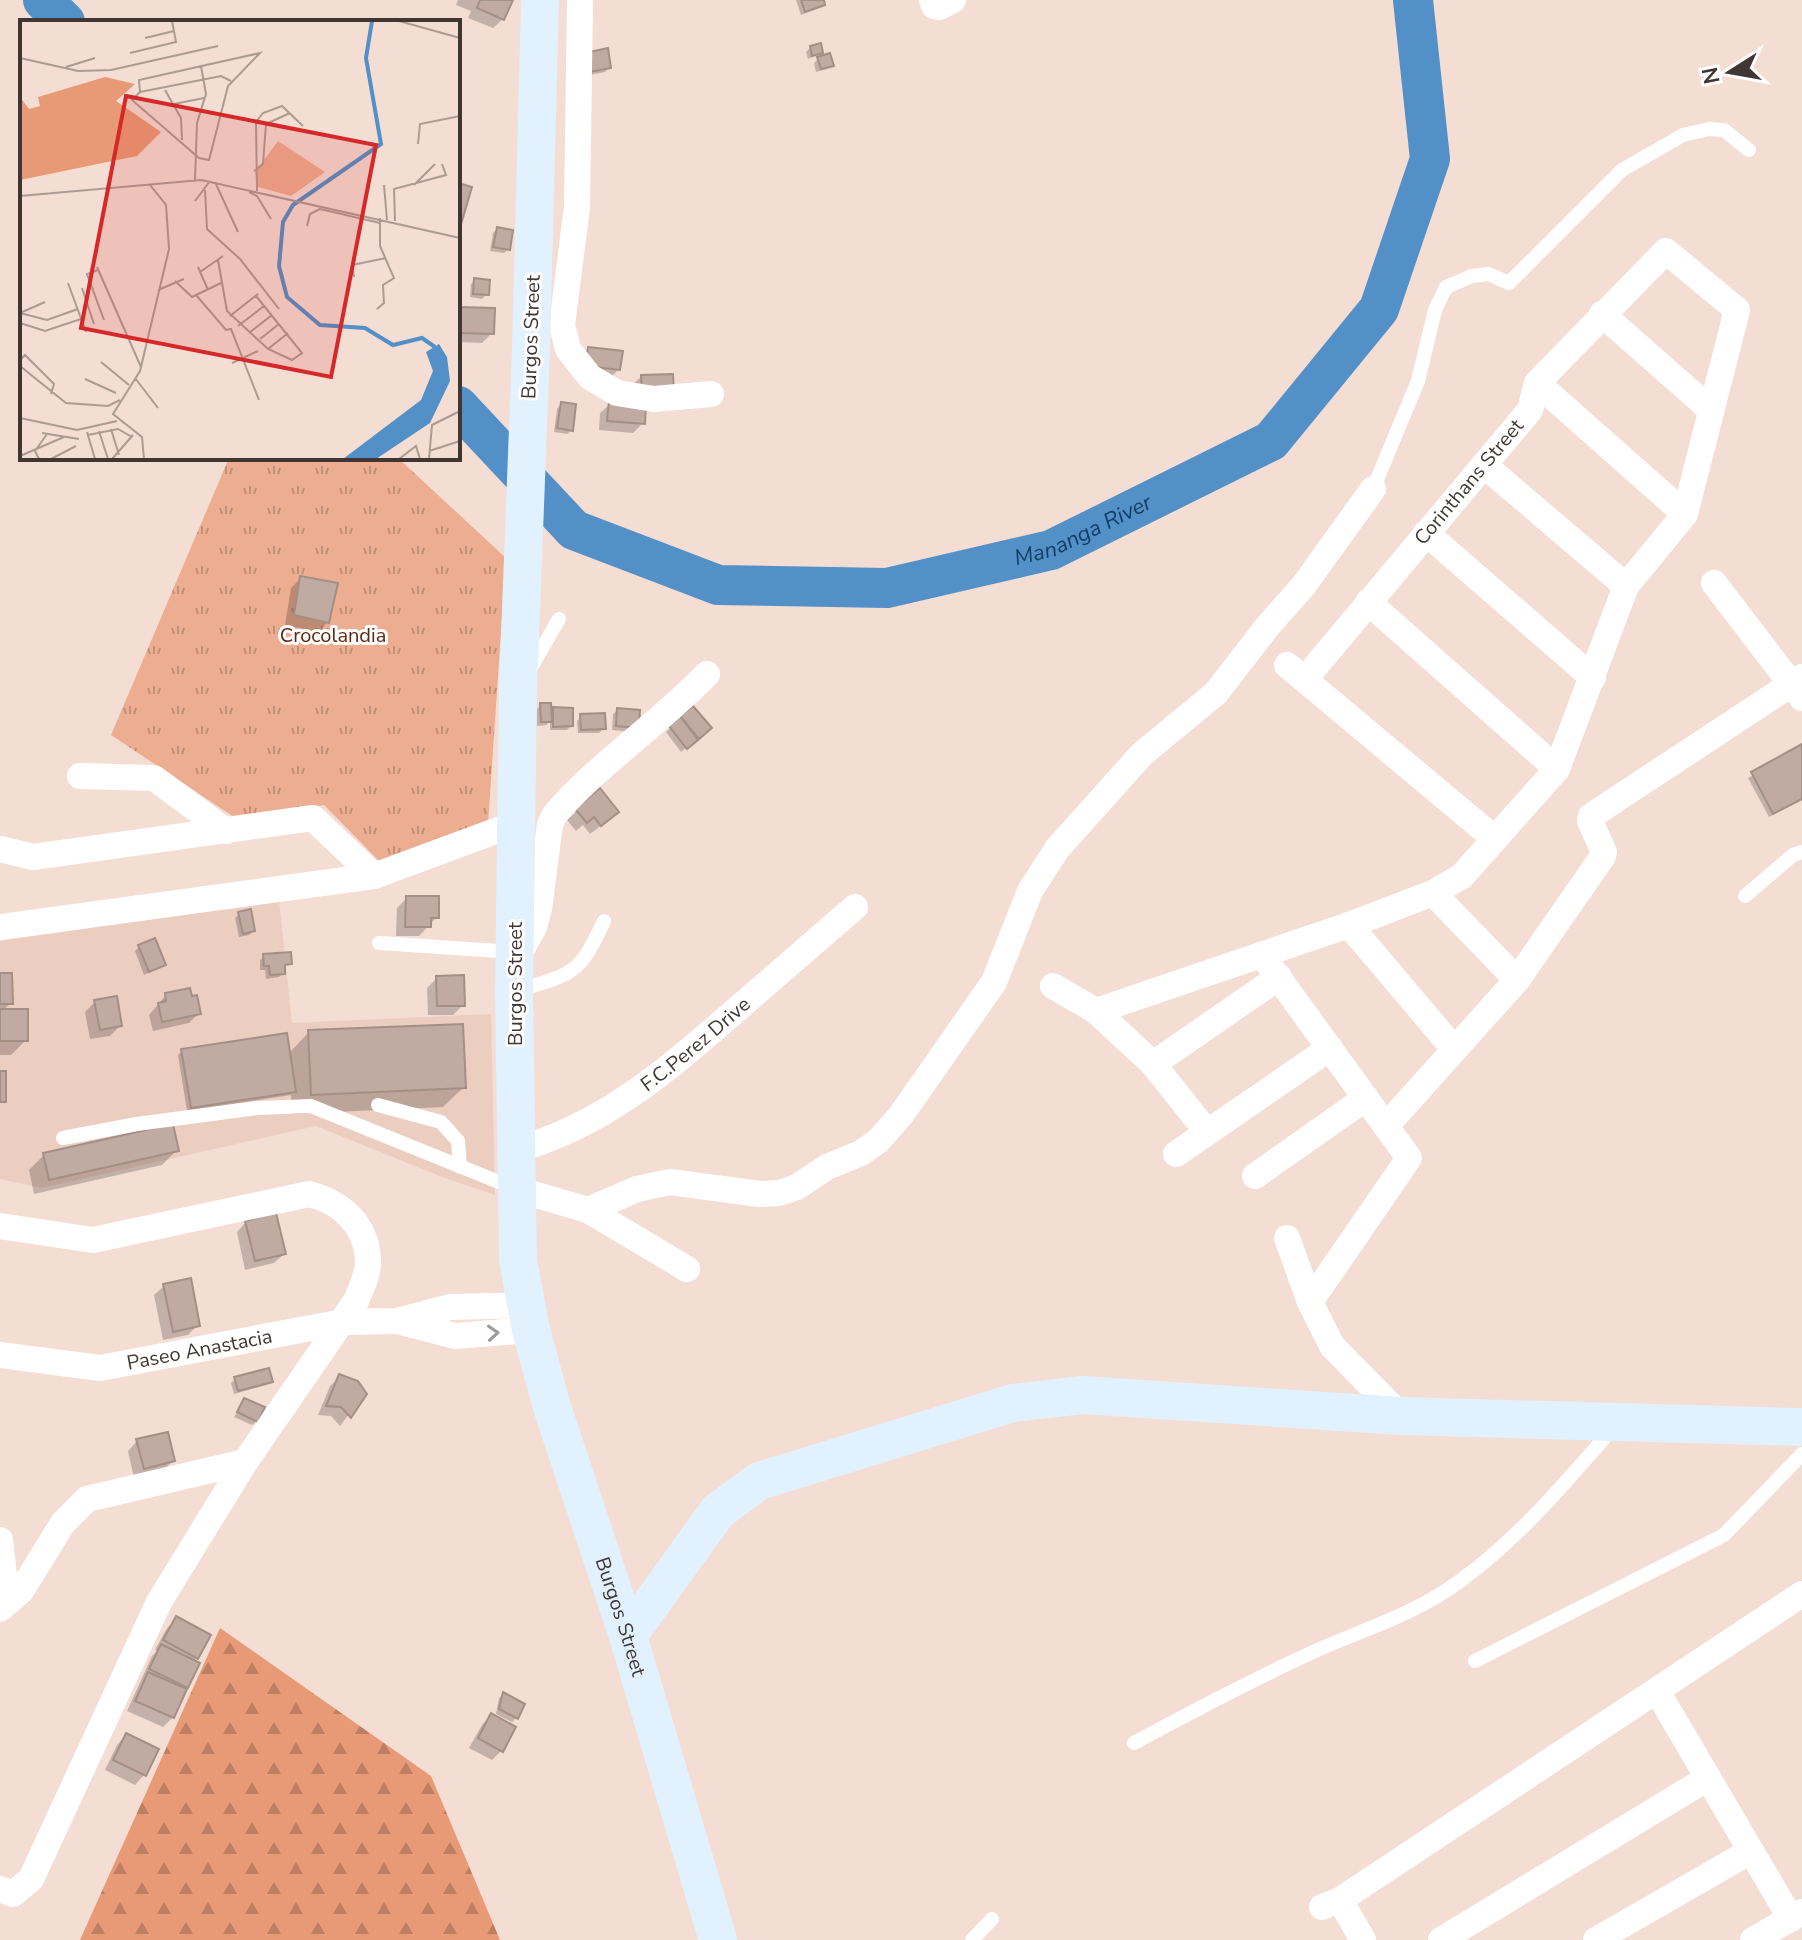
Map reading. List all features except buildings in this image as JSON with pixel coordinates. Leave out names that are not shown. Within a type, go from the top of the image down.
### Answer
[{"type":"street","name":"Burgos Street","points":[[540,0],[518,689],[514,969],[518,1260],[528,1318],[552,1407],[628,1636],[718,1940]]},
{"type":"street","points":[[580,0],[577,207],[562,325],[568,349],[590,377],[617,393],[654,399],[711,394]]},
{"type":"street","points":[[932,0],[934,6],[939,7],[953,0]]},
{"type":"street","name":"Corinthans Street","points":[[1495,839],[1296,672],[1368,602],[1530,410],[1537,383],[1666,251],[1737,310],[1711,410]]},
{"type":"street","points":[[1096,1011],[1349,925],[1433,893],[1462,876],[1557,769],[1626,586],[1685,514],[1711,410],[1602,314]]},
{"type":"street","points":[[1537,383],[1685,514]]},
{"type":"street","points":[[1484,465],[1626,586]]},
{"type":"street","points":[[588,1210],[637,1189],[670,1182],[760,1194],[779,1193],[797,1187],[827,1167],[861,1153],[878,1141],[901,1115],[994,982],[1030,891],[1042,869],[1142,754],[1216,693],[1304,585],[1373,489]]},
{"type":"street","points":[[1426,533],[1593,678]]},
{"type":"street","points":[[1386,1126],[1517,980],[1603,856],[1591,816],[1799,686],[1714,583]]},
{"type":"street","points":[[1368,602],[1557,769]]},
{"type":"street","points":[[514,969],[539,909],[550,824],[556,813],[619,750],[679,703],[707,674]]},
{"type":"street","points":[[80,776],[154,778],[226,831]]},
{"type":"street","points":[[0,849],[33,857],[313,818],[374,876]]},
{"type":"street","points":[[0,927],[374,876],[517,823]]},
{"type":"street","points":[[1433,893],[1517,980]]},
{"type":"street","name":"F.C.Perez Drive","points":[[516,1150],[543,1143],[595,1120],[671,1067],[855,907]]},
{"type":"street","points":[[1349,925],[1454,1049]]},
{"type":"street","points":[[1262,955],[1409,1158],[1310,1302]]},
{"type":"street","points":[[1153,1064],[1279,977]]},
{"type":"street","points":[[1053,986],[1096,1011],[1153,1064],[1207,1132]]},
{"type":"street","points":[[1176,1154],[1330,1048]]},
{"type":"street","points":[[1255,1176],[1366,1098]]},
{"type":"street","points":[[516,1189],[588,1210],[687,1269]]},
{"type":"street","points":[[0,1226],[93,1240],[309,1194],[326,1198],[344,1209],[364,1240],[368,1261],[356,1301],[245,1462],[159,1602],[31,1879],[13,1894],[0,1889]]},
{"type":"street","points":[[1287,1238],[1310,1302],[1332,1346],[1401,1416]]},
{"type":"street","name":"Paseo Anastacia","points":[[0,1355],[100,1368],[343,1322],[397,1321],[455,1336],[528,1318]]},
{"type":"street","points":[[628,1636],[718,1511],[759,1481],[1013,1403],[1083,1395],[1401,1416],[1802,1427]]},
{"type":"street","points":[[4,1606],[21,1591],[63,1523],[87,1499],[245,1462]]},
{"type":"street","points":[[0,1540],[4,1606]]},
{"type":"street","points":[[1363,1940],[1331,1904],[1802,1594]]},
{"type":"street","points":[[1657,1691],[1751,1851],[1796,1915],[1753,1940]]},
{"type":"street","points":[[1441,1940],[1468,1933],[1708,1778]]},
{"type":"street","points":[[1596,1940],[1751,1851]]},
{"type":"lane","points":[[1373,489],[1418,381],[1435,310],[1446,287],[1472,276],[1488,274],[1509,283],[1622,170],[1683,135],[1709,129],[1724,130],[1749,150]]},
{"type":"lane","points":[[518,689],[559,619]]},
{"type":"lane","points":[[1745,896],[1793,855],[1802,852]]},
{"type":"lane","points":[[379,943],[514,969],[569,974],[582,964],[604,921]]},
{"type":"lane","points":[[378,1105],[441,1122],[458,1141],[460,1167]]},
{"type":"lane","points":[[63,1138],[137,1124],[257,1108],[311,1106],[516,1189]]},
{"type":"lane","points":[[1134,1743],[1259,1676],[1355,1633],[1410,1613],[1460,1581],[1523,1527],[1617,1423]]},
{"type":"lane","points":[[1475,1661],[1724,1535],[1802,1454]]},
{"type":"lane","points":[[972,1940],[992,1919]]},
{"type":"shaded area","points":[[279,900],[292,1023],[491,1014],[495,1195],[316,1126],[42,1188],[0,1179],[0,941]]},
{"type":"green space","name":"Crocolandia","points":[[228,460],[400,460],[506,558],[488,824],[381,863],[324,805],[240,821],[111,735]]},
{"type":"green space","points":[[220,1628],[431,1776],[500,1940],[80,1940]]},
{"type":"waterway","name":"Mananga River","points":[[43,0],[63,20]]},
{"type":"waterway","name":"Mananga River","points":[[460,408],[574,530],[718,585],[887,588],[1051,550],[1271,441],[1379,309],[1430,159],[1413,0]]}]
